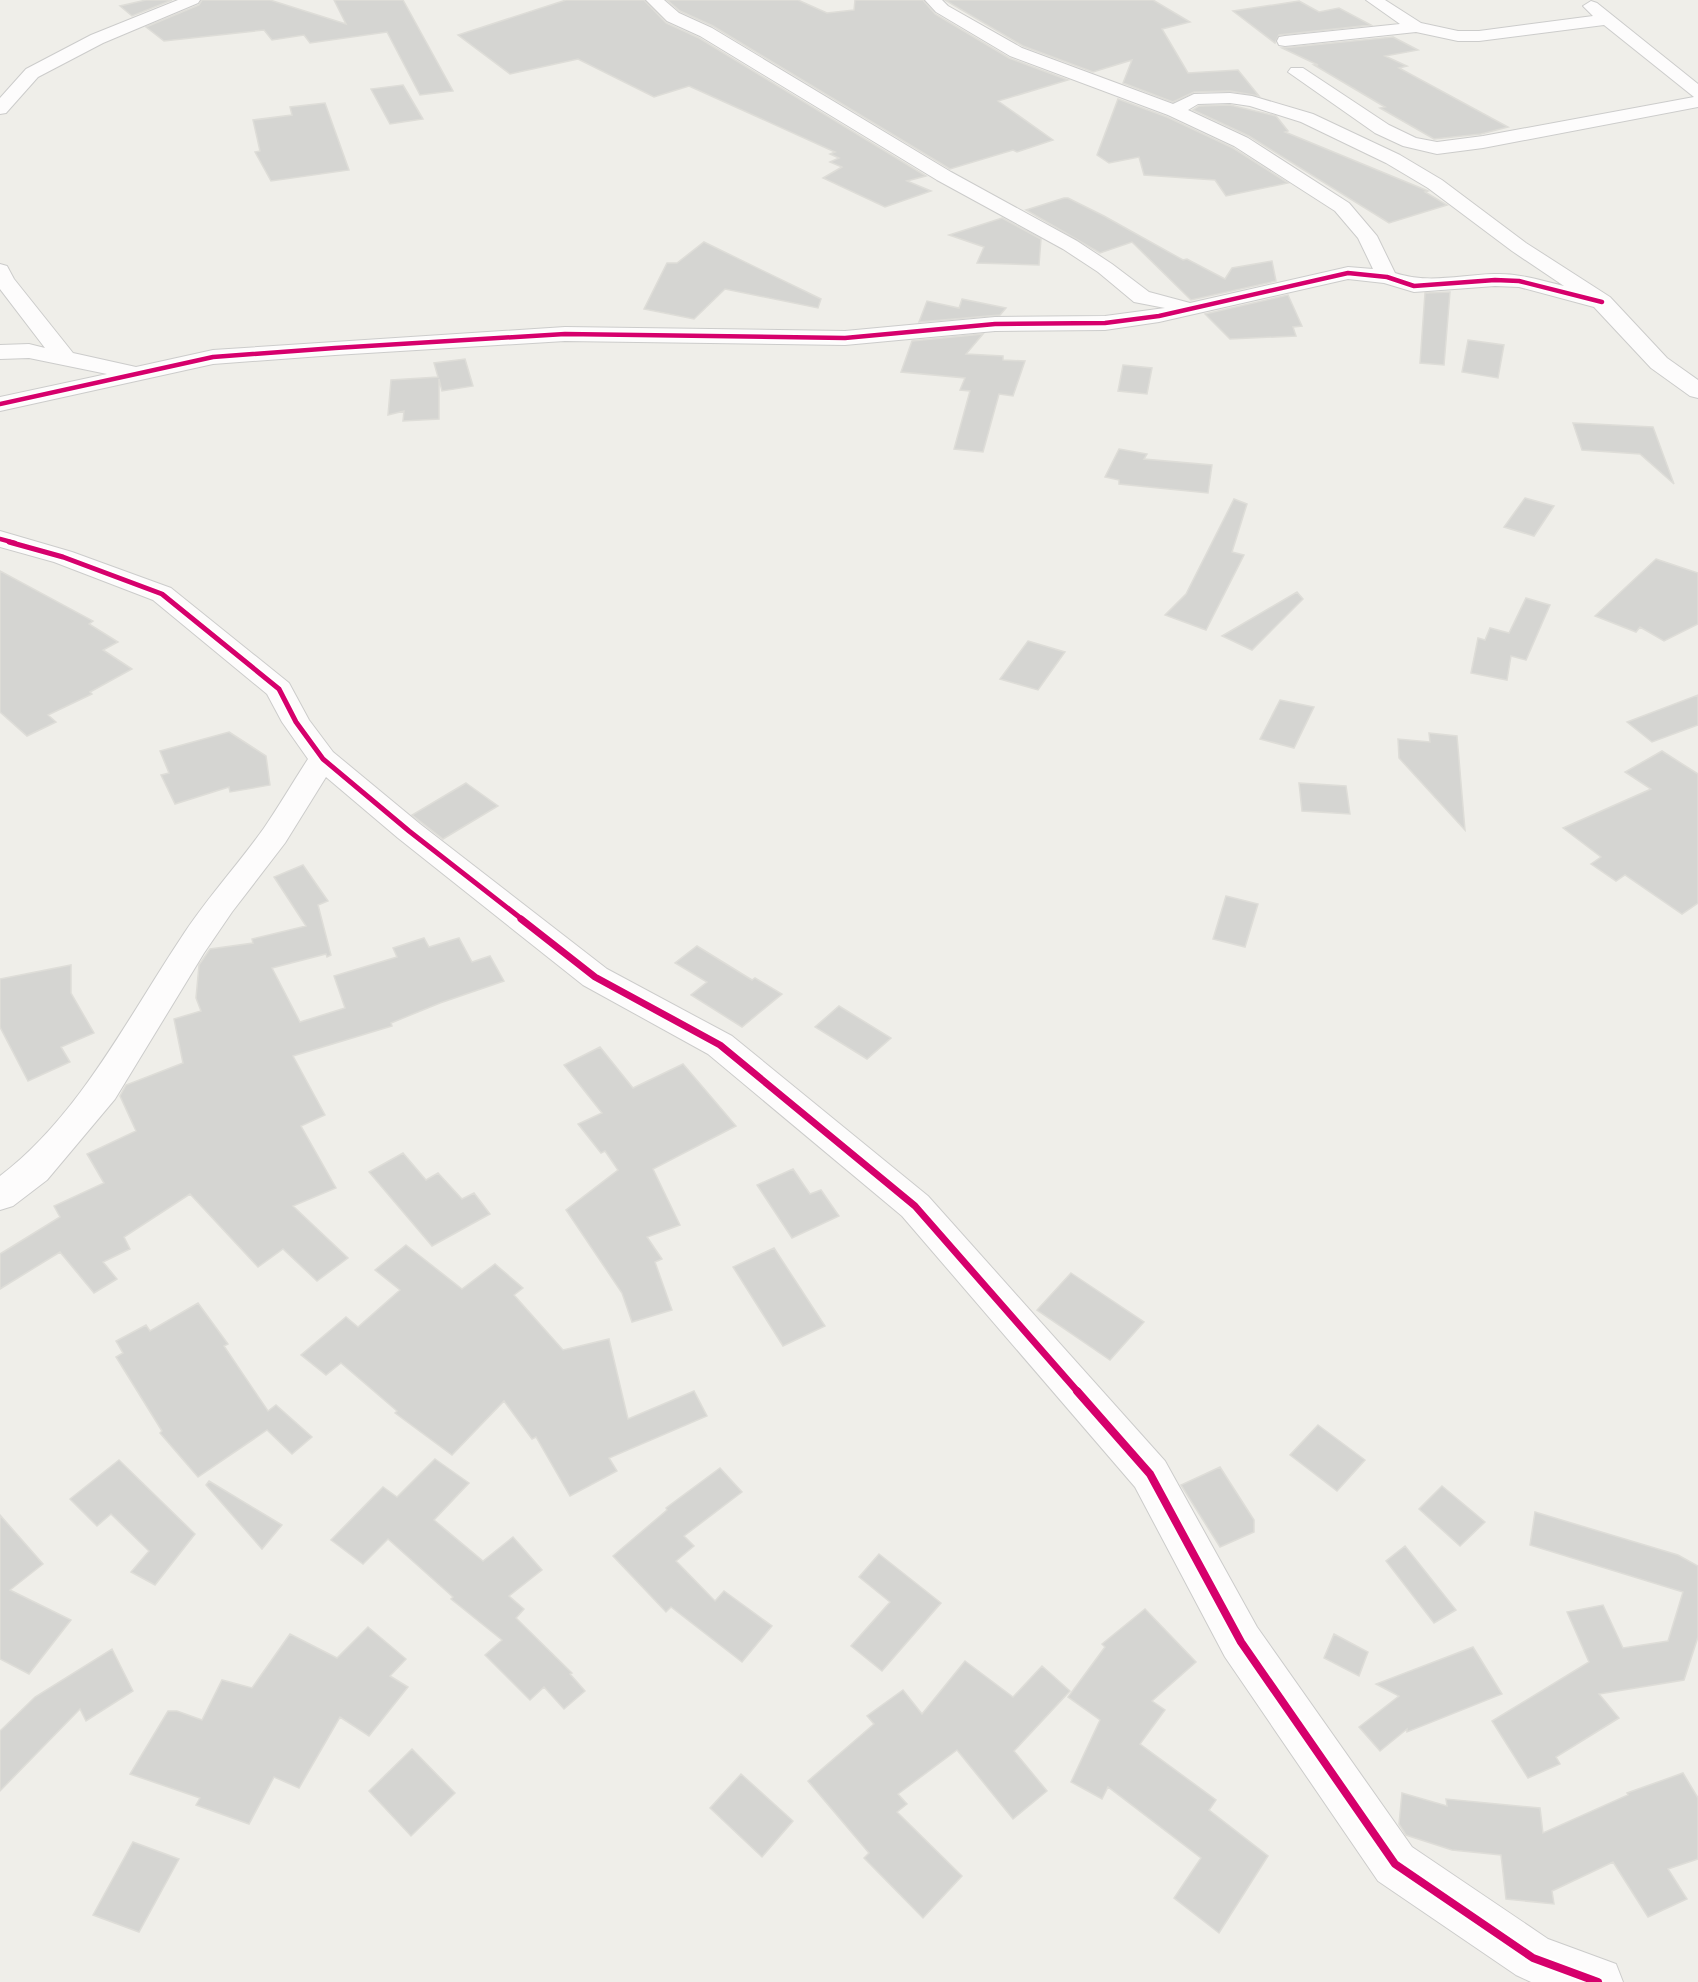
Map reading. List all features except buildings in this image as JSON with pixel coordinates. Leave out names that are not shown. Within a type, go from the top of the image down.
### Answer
[{"type":"street","points":[[0,109],[32,73],[97,39],[192,0]]},
{"type":"street","points":[[654,0],[673,17],[706,32],[944,176],[1070,245],[1105,268],[1142,297],[1195,307]]},
{"type":"street","points":[[933,0],[942,9],[1016,52],[1174,111],[1241,142],[1342,207],[1367,236],[1387,277]]},
{"type":"street","points":[[1374,0],[1416,27]]},
{"type":"street","points":[[1582,0],[1698,93]]},
{"type":"street","points":[[1285,41],[1416,27],[1458,36],[1479,36],[1608,19]]},
{"type":"street","points":[[1297,72],[1382,129],[1410,142],[1437,148],[1483,142],[1698,102]]},
{"type":"street","points":[[1174,111],[1194,99],[1230,98],[1284,110],[1336,130],[1392,159],[1435,184],[1520,247],[1602,302],[1659,363],[1698,392]]},
{"type":"street","points":[[0,270],[4,280],[65,358]]},
{"type":"street","points":[[0,404],[213,357],[565,334],[845,338],[995,324],[1105,322],[1159,316],[1348,273],[1387,277],[1414,286],[1495,280],[1519,281],[1602,302]]},
{"type":"street","points":[[0,352],[29,351],[140,374]]},
{"type":"street","points":[[0,538],[63,557],[162,594],[279,689],[296,722],[323,759],[409,831],[595,977],[720,1045],[915,1206],[1150,1473],[1241,1642],[1395,1864],[1533,1958],[1598,1982]]},
{"type":"street","points":[[0,1196],[34,1170],[103,1090],[193,945],[221,904],[274,836],[323,759]]},
{"type":"cycle path","points":[[0,404],[213,357],[335,348],[565,334],[845,338],[995,324],[1105,323],[1159,316],[1348,273],[1387,277],[1414,286],[1495,280],[1519,281],[1602,302]]},
{"type":"cycle path","points":[[0,539],[63,557],[162,594],[279,689],[296,722],[323,759],[409,831],[595,977],[720,1045],[915,1206],[1150,1474],[1241,1642],[1395,1864],[1533,1958],[1598,1982]]}]
